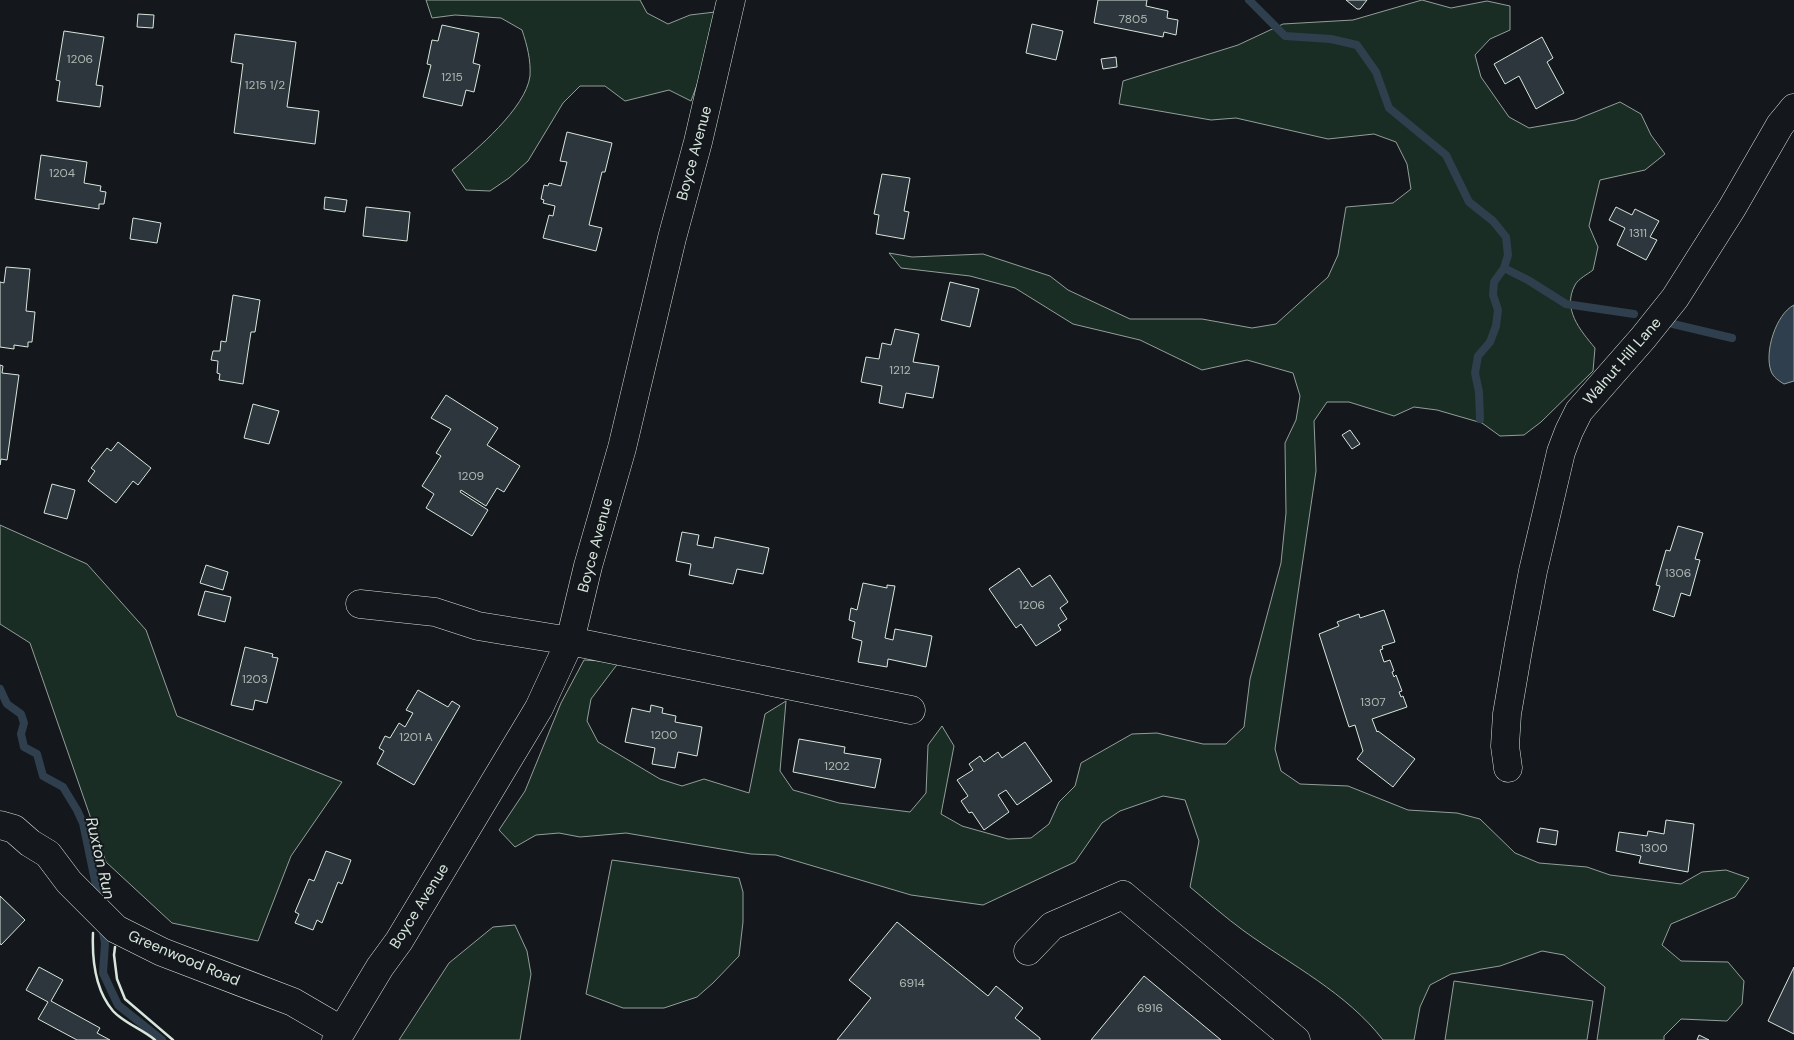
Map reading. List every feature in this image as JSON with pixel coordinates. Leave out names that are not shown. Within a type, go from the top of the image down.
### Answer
[{"type":"street","name":"Boyce Avenue","points":[[339,1035],[380,967],[399,941],[539,708],[570,641],[588,566],[622,448],[672,238],[703,122],[731,0]]},
{"type":"street","name":"Walnut Hill Lane","points":[[1508,768],[1505,746],[1507,714],[1519,644],[1533,572],[1561,452],[1572,424],[1579,410],[1644,338],[1675,298],[1780,125],[1794,108]]},
{"type":"street","points":[[360,604],[436,612],[478,626],[570,641],[911,710]]},
{"type":"street","name":"Greenwood Road","points":[[0,825],[14,829],[48,854],[76,889],[116,929],[162,952],[293,1002],[339,1035]]},
{"type":"street","points":[[1028,951],[1052,926],[1123,895],[1296,1040]]},
{"type":"green space","points":[[426,0],[640,0],[647,13],[668,24],[690,15],[715,12],[707,58],[691,101],[669,90],[625,101],[605,86],[580,86],[563,103],[528,161],[509,178],[490,191],[466,190],[452,170],[498,128],[520,101],[530,76],[530,64],[522,30],[501,18],[455,15],[432,18]]},
{"type":"green space","points":[[1422,0],[1451,8],[1487,1],[1510,6],[1510,30],[1490,39],[1475,55],[1481,77],[1509,117],[1529,128],[1575,120],[1620,102],[1641,114],[1651,135],[1665,154],[1645,170],[1600,180],[1589,226],[1598,247],[1593,270],[1576,283],[1571,302],[1574,319],[1595,348],[1593,371],[1541,422],[1524,435],[1500,436],[1482,423],[1437,410],[1414,407],[1394,416],[1349,402],[1327,402],[1314,421],[1316,471],[1275,749],[1281,771],[1300,784],[1348,786],[1408,810],[1457,813],[1480,819],[1515,853],[1539,863],[1587,867],[1610,875],[1681,884],[1702,872],[1726,870],[1749,878],[1735,897],[1671,924],[1662,945],[1681,961],[1728,962],[1744,981],[1742,1004],[1727,1021],[1681,1019],[1664,1036],[1664,1040],[1597,1040],[1605,987],[1564,955],[1542,951],[1500,966],[1451,974],[1430,985],[1420,1007],[1414,1040],[1383,1040],[1369,1023],[1336,994],[1244,931],[1190,887],[1199,841],[1185,800],[1163,796],[1120,811],[1102,823],[1075,862],[983,905],[911,895],[776,855],[751,854],[626,833],[580,837],[559,833],[536,835],[515,847],[499,830],[525,791],[561,703],[584,660],[619,662],[591,699],[587,721],[598,742],[660,779],[682,786],[704,779],[749,793],[765,714],[786,701],[780,771],[793,790],[839,803],[910,812],[926,793],[928,745],[942,726],[954,746],[941,814],[962,826],[1008,839],[1031,838],[1049,824],[1059,802],[1075,786],[1081,763],[1132,734],[1157,733],[1203,744],[1226,744],[1244,727],[1250,679],[1281,563],[1286,513],[1285,443],[1296,420],[1300,396],[1293,373],[1247,360],[1202,370],[1140,340],[1073,324],[1015,288],[970,276],[901,268],[889,253],[912,257],[983,254],[1050,276],[1068,290],[1130,319],[1202,319],[1252,328],[1276,324],[1328,277],[1338,255],[1346,207],[1393,203],[1411,189],[1407,164],[1396,142],[1374,134],[1328,139],[1236,118],[1211,120],[1119,104],[1123,81],[1238,45],[1283,24],[1353,20]]},
{"type":"green space","points":[[0,525],[87,564],[146,630],[177,716],[342,782],[291,856],[258,941],[172,923],[106,862],[30,643],[0,624]]},
{"type":"green space","points":[[612,860],[739,878],[743,892],[743,922],[739,956],[697,997],[664,1008],[623,1008],[586,994]]},
{"type":"green space","points":[[515,925],[527,951],[531,974],[520,1040],[399,1040],[449,963],[493,927]]},
{"type":"green space","points":[[1454,981],[1593,1001],[1587,1040],[1445,1040]]},
{"type":"water","points":[[1794,305],[1794,381],[1784,384],[1776,379],[1772,373],[1769,363],[1770,344],[1782,316]]},
{"type":"building","points":[[1098,0],[1147,0],[1146,6],[1168,11],[1167,18],[1178,20],[1176,35],[1164,32],[1163,37],[1094,23]]},
{"type":"building","points":[[1346,0],[1367,0],[1360,9],[1357,9]]},
{"type":"building","points":[[138,14],[154,15],[153,28],[137,27]]},
{"type":"building","points":[[1032,24],[1063,31],[1056,60],[1026,53]]},
{"type":"building","points":[[442,25],[479,33],[473,63],[480,65],[474,92],[466,90],[462,106],[423,97],[431,65],[427,64],[432,40],[438,41]]},
{"type":"building","points":[[64,31],[104,37],[96,85],[103,86],[100,107],[57,101],[60,81],[56,80]]},
{"type":"building","points":[[235,34],[296,42],[287,107],[319,111],[315,144],[234,133],[243,64],[231,62]]},
{"type":"building","points":[[1542,37],[1553,58],[1547,62],[1564,93],[1536,109],[1519,76],[1505,84],[1494,64]]},
{"type":"building","points":[[1116,57],[1117,67],[1103,69],[1101,59]]},
{"type":"building","points":[[567,132],[612,143],[605,172],[602,172],[589,225],[602,228],[596,251],[543,238],[549,215],[553,216],[555,206],[543,203],[544,200],[541,199],[544,185],[548,186],[549,183],[561,186],[567,162],[560,161]]},
{"type":"building","points":[[41,155],[87,162],[84,183],[101,186],[100,191],[106,192],[104,204],[99,204],[99,209],[35,199]]},
{"type":"building","points":[[882,174],[910,178],[904,211],[909,212],[904,239],[876,234],[879,215],[874,214]]},
{"type":"building","points":[[325,197],[347,200],[345,212],[324,209]]},
{"type":"building","points":[[366,207],[410,212],[407,241],[363,236]]},
{"type":"building","points":[[1616,207],[1632,215],[1635,209],[1659,221],[1650,237],[1657,240],[1646,260],[1617,245],[1625,228],[1609,220]]},
{"type":"building","points":[[133,218],[161,223],[157,243],[130,239]]},
{"type":"building","points":[[6,267],[30,269],[26,311],[35,312],[32,342],[28,342],[28,347],[14,345],[14,349],[0,347],[0,282],[4,283]]},
{"type":"building","points":[[950,282],[979,289],[970,327],[941,320]]},
{"type":"building","points":[[233,295],[260,300],[255,332],[251,332],[243,384],[219,380],[220,374],[217,373],[218,361],[211,360],[213,351],[220,351],[221,341],[226,342]]},
{"type":"building","points":[[895,329],[919,334],[913,362],[939,366],[933,398],[906,393],[903,408],[879,403],[882,386],[861,382],[866,357],[879,359],[882,343],[891,345]]},
{"type":"building","points":[[0,365],[3,366],[2,373],[19,375],[7,460],[1,459],[0,465]]},
{"type":"building","points":[[446,395],[498,428],[487,445],[520,466],[504,492],[497,488],[486,506],[461,490],[460,492],[488,510],[472,536],[426,508],[434,494],[422,486],[441,456],[436,453],[451,429],[431,418]]},
{"type":"building","points":[[253,404],[279,411],[269,444],[244,438]]},
{"type":"building","points":[[1350,430],[1360,444],[1352,449],[1342,435]]},
{"type":"building","points":[[118,442],[151,468],[138,485],[133,481],[116,503],[88,481],[95,471],[91,468],[107,448],[111,451]]},
{"type":"building","points":[[52,484],[75,490],[67,519],[44,513]]},
{"type":"building","points":[[1678,526],[1703,533],[1695,559],[1700,560],[1690,596],[1681,593],[1674,617],[1653,610],[1660,586],[1656,585],[1666,550],[1670,551]]},
{"type":"building","points":[[682,532],[699,535],[697,545],[713,548],[715,537],[769,548],[763,574],[737,569],[733,584],[689,575],[691,564],[676,561]]},
{"type":"building","points":[[206,565],[228,572],[223,590],[200,583]]},
{"type":"building","points":[[1019,568],[1032,587],[1050,575],[1068,602],[1060,608],[1067,619],[1058,625],[1061,630],[1036,646],[1021,624],[1016,628],[989,589]]},
{"type":"building","points":[[863,583],[887,588],[887,585],[895,586],[885,638],[893,640],[895,629],[932,636],[926,667],[888,659],[887,667],[858,662],[862,641],[852,638],[855,622],[849,620],[851,608],[857,610]]},
{"type":"building","points":[[205,591],[231,597],[225,622],[198,615]]},
{"type":"building","points":[[1384,610],[1395,642],[1382,646],[1383,649],[1380,650],[1384,662],[1390,660],[1394,671],[1392,672],[1394,677],[1396,675],[1402,691],[1399,692],[1401,697],[1403,696],[1407,707],[1372,719],[1377,732],[1415,759],[1393,787],[1357,759],[1363,751],[1355,725],[1349,727],[1319,634],[1339,626],[1337,622],[1359,614],[1360,618]]},
{"type":"building","points":[[245,647],[273,654],[272,657],[278,658],[267,703],[255,700],[253,710],[231,705]]},
{"type":"building","points":[[418,690],[448,707],[452,701],[460,706],[414,785],[377,764],[384,751],[379,748],[385,736],[390,738],[399,723],[405,727],[413,713],[406,710]]},
{"type":"building","points":[[651,705],[663,708],[662,713],[676,716],[675,722],[702,727],[697,756],[678,752],[675,768],[652,764],[655,748],[625,742],[632,708],[650,712]]},
{"type":"building","points":[[799,739],[845,747],[844,753],[881,759],[875,788],[793,772]]},
{"type":"building","points":[[1025,742],[1052,781],[1017,805],[1006,790],[998,795],[1009,812],[984,830],[972,812],[969,813],[961,801],[968,796],[957,780],[973,770],[969,764],[980,756],[984,762],[998,752],[1002,758]]},
{"type":"building","points":[[1666,820],[1694,824],[1688,872],[1639,863],[1641,856],[1616,851],[1619,832],[1647,836],[1648,831],[1664,834]]},
{"type":"building","points":[[1540,828],[1558,831],[1556,845],[1537,842]]},
{"type":"building","points":[[326,851],[351,860],[342,884],[338,882],[322,923],[317,920],[313,930],[295,923],[299,914],[295,912],[309,879],[314,881]]},
{"type":"building","points":[[0,896],[25,920],[1,945],[0,943]]},
{"type":"building","points":[[897,922],[988,996],[996,986],[1023,1008],[1015,1018],[1040,1038],[1040,1040],[837,1040],[871,998],[849,980]]},
{"type":"building","points":[[39,967],[63,980],[51,1001],[100,1028],[97,1033],[110,1040],[77,1040],[38,1019],[48,1002],[26,990]]},
{"type":"building","points":[[1794,967],[1794,1034],[1768,1021]]},
{"type":"building","points":[[1144,976],[1221,1040],[1091,1040]]},
{"type":"building","points":[[1699,1035],[1709,1040],[1697,1040]]},
{"type":"waterway","points":[[1249,0],[1285,36],[1331,39],[1357,45],[1376,72],[1389,108],[1446,155],[1469,202],[1493,221],[1506,237],[1508,255],[1504,268],[1494,282],[1493,295],[1498,310],[1496,326],[1490,342],[1478,356],[1475,373],[1479,392],[1480,419]]},
{"type":"waterway","points":[[1504,268],[1528,280],[1566,304],[1634,314]]},
{"type":"waterway","points":[[1673,324],[1732,338]]},
{"type":"waterway","name":"Ruxton Run","points":[[0,689],[7,704],[21,714],[24,723],[21,734],[24,747],[37,754],[43,776],[63,787],[77,810],[83,823],[99,900]]},
{"type":"waterway","name":"Ruxton Run","points":[[102,926],[105,943],[103,973],[118,1005],[162,1040]]},
{"type":"wall","points":[[93,933],[96,974],[98,984],[107,1003],[117,1015],[155,1040]]},
{"type":"wall","points":[[115,947],[117,979],[125,999],[173,1040]]}]
